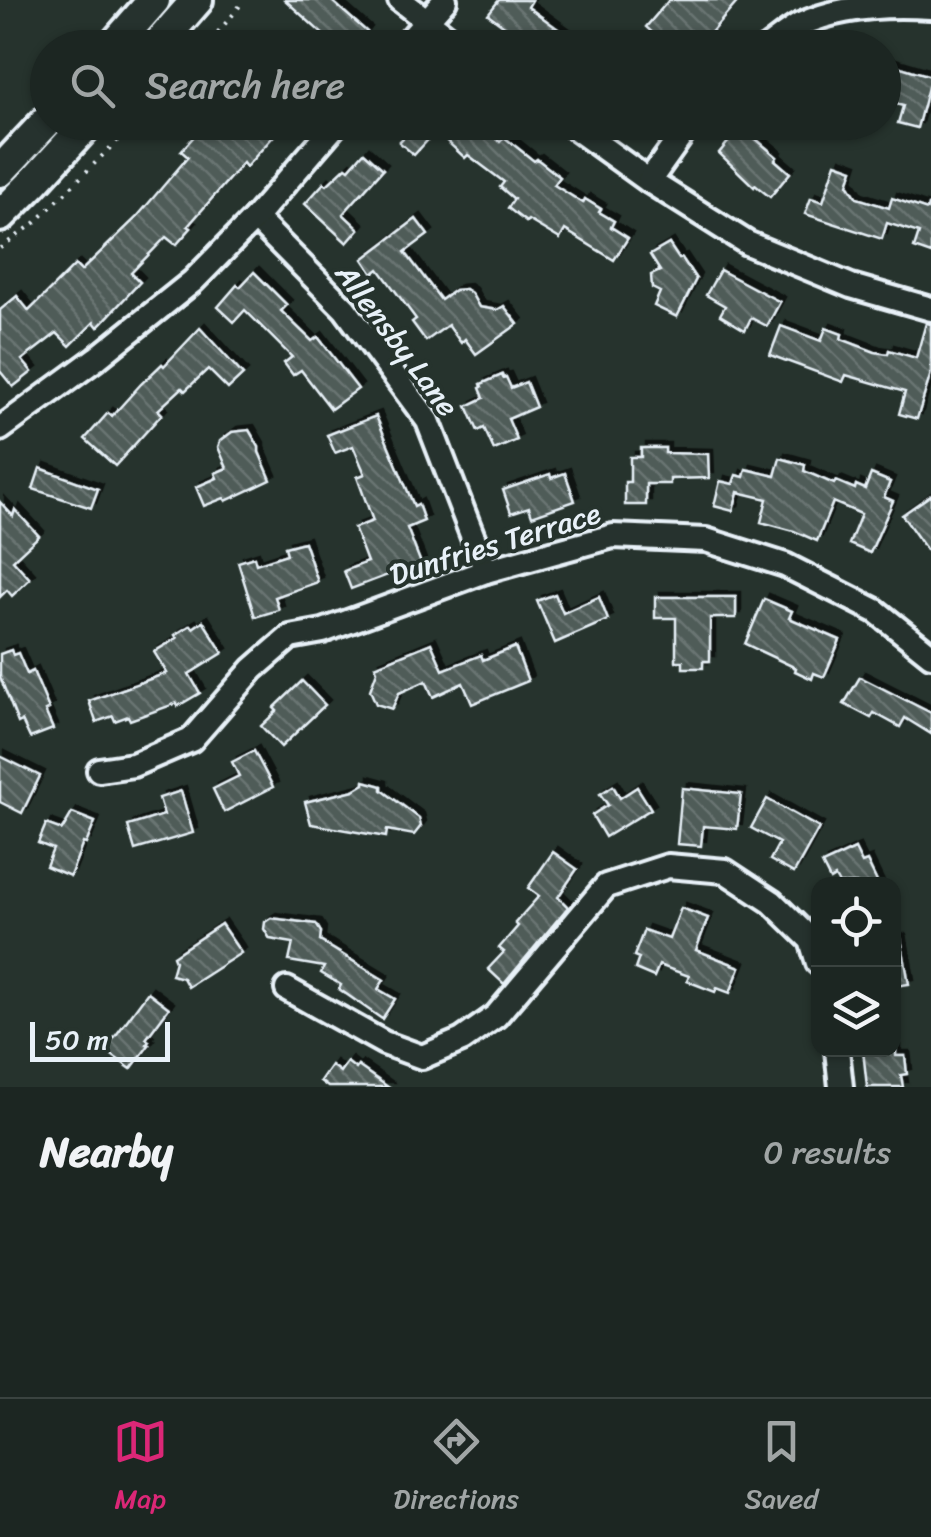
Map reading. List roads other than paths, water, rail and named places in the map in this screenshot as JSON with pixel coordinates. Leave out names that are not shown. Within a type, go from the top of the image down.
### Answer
[{"type":"main road","points":[[128,30],[154,0]]},
{"type":"main road","points":[[170,30],[196,0]]},
{"type":"main road","points":[[0,171],[30,139]]},
{"type":"main road","points":[[0,216],[73,140]]},
{"type":"street","points":[[400,0],[437,30]]},
{"type":"street","points":[[419,30],[446,0]]},
{"type":"street","points":[[793,30],[831,15],[878,5],[931,8]]},
{"type":"street","points":[[0,429],[98,358],[193,281],[255,218],[322,140]]},
{"type":"street","points":[[592,140],[747,243],[850,286],[931,309]]},
{"type":"street","points":[[650,181],[678,140]]},
{"type":"street","name":"Allensby Lane","points":[[255,218],[345,309],[428,421],[486,571]]},
{"type":"street","name":"Dunfries Terrace","points":[[99,770],[133,765],[191,740],[254,669],[290,637],[323,631],[486,571],[613,536],[706,540],[785,565],[876,611],[931,655]]},
{"type":"street","points":[[287,989],[384,1043],[422,1057],[462,1040],[496,1016],[606,886],[668,866],[725,871],[772,902],[811,940]]},
{"type":"street","points":[[838,1057],[840,1087]]}]
